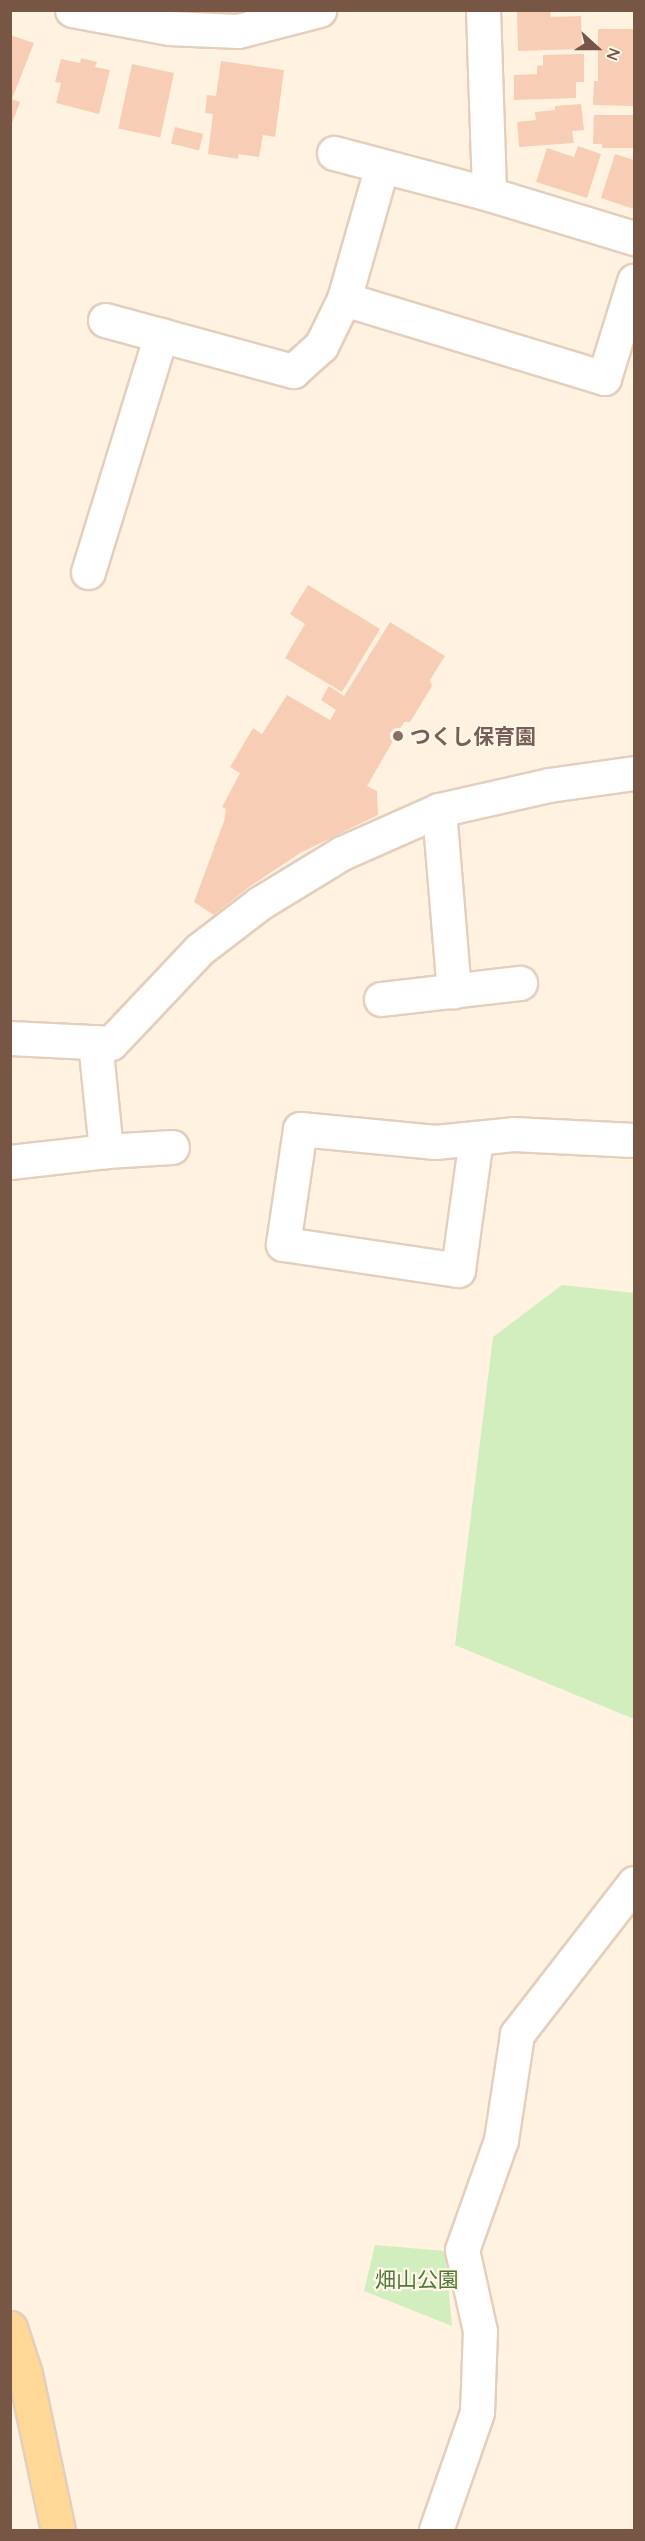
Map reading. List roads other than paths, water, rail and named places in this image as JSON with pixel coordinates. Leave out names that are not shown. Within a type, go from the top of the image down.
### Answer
[{"type":"main road","points":[[10,2328],[25,2374],[58,2530]]},
{"type":"street","points":[[72,10],[169,28],[238,31],[307,14]]},
{"type":"street","points":[[483,10],[489,194]]},
{"type":"street","points":[[334,153],[489,194],[634,238]]},
{"type":"street","points":[[105,320],[293,371],[321,346],[344,299],[382,166]]},
{"type":"street","points":[[344,299],[604,378],[633,295]]},
{"type":"street","points":[[88,572],[161,335]]},
{"type":"street","points":[[10,1038],[111,1043],[200,949],[260,903],[342,853],[439,810],[549,785],[634,773]]},
{"type":"street","points":[[439,810],[454,991]]},
{"type":"street","points":[[381,999],[520,983]]},
{"type":"street","points":[[95,1042],[106,1151]]},
{"type":"street","points":[[476,1138],[459,1270],[283,1244],[300,1129],[435,1142],[513,1134],[634,1140]]},
{"type":"street","points":[[10,1162],[106,1151],[172,1147]]},
{"type":"street","points":[[436,2530],[477,2412],[480,2331],[462,2250],[501,2140],[517,2034],[634,1883]]},
{"type":"place","name":"つくし保育園","points":[[398,736]]},
{"type":"park label","name":"畑山公園","points":[[417,2279]]}]
